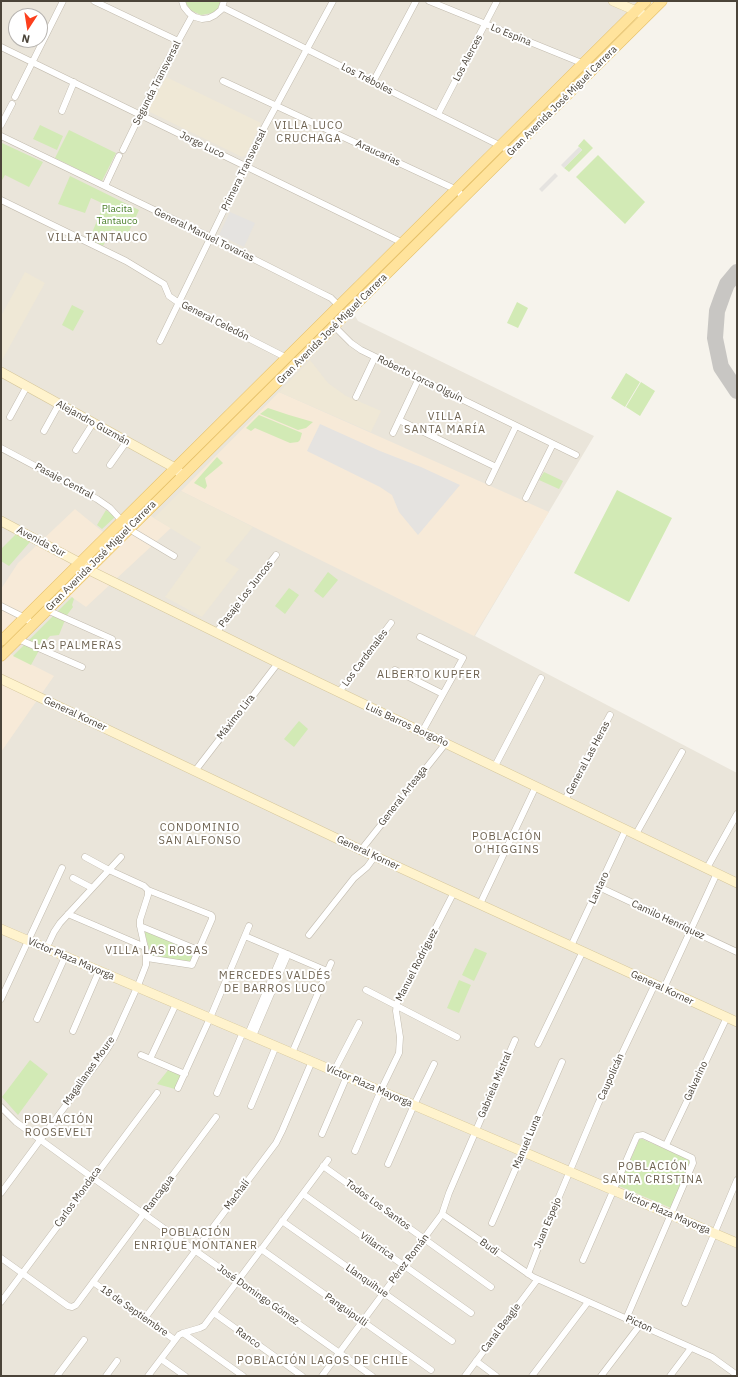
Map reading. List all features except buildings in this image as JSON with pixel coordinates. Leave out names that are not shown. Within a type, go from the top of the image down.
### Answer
[{"type":"main road","name":"Gran Avenida José Miguel Carrera","points":[[1,656],[18,638],[29,621],[125,525],[175,468],[646,1]]},
{"type":"main road","name":"Gran Avenida José Miguel Carrera","points":[[125,525],[183,476],[662,1]]},
{"type":"main road","name":"Gran Avenida José Miguel Carrera","points":[[1,641],[47,610],[84,566]]},
{"type":"street","points":[[15,97],[63,1]]},
{"type":"street","points":[[94,1],[178,41]]},
{"type":"street","points":[[182,1],[186,10],[192,16],[202,19],[216,15],[223,4]]},
{"type":"street","name":"Primera Transversal","points":[[160,341],[245,166],[333,1]]},
{"type":"street","points":[[373,82],[416,1]]},
{"type":"street","name":"Lo Espina","points":[[430,1],[594,68]]},
{"type":"street","name":"Los Alerces","points":[[438,114],[498,1]]},
{"type":"street","points":[[613,1],[646,16]]},
{"type":"street","name":"Los Tréboles","points":[[223,4],[307,49],[511,151]]},
{"type":"street","name":"Segunda Transversal","points":[[122,150],[192,16]]},
{"type":"street","name":"Jorge Luco","points":[[1,47],[403,243]]},
{"type":"street","name":"Araucarias","points":[[224,81],[457,190],[464,198]]},
{"type":"street","points":[[62,111],[74,82]]},
{"type":"street","points":[[1,125],[12,104]]},
{"type":"street","name":"General Manuel Tovarias","points":[[1,136],[211,237],[326,295],[335,301],[339,306]]},
{"type":"street","points":[[105,186],[119,156]]},
{"type":"street","name":"General Celedón","points":[[1,200],[119,258],[164,284],[169,296],[179,303],[287,358]]},
{"type":"street","name":"Roberto Lorca Olguín","points":[[334,326],[355,346],[576,455]]},
{"type":"street","points":[[356,397],[376,357]]},
{"type":"street","name":"Alejandro Guzmán","points":[[1,372],[175,468],[183,476]]},
{"type":"street","points":[[393,433],[419,378]]},
{"type":"street","points":[[10,417],[27,386]]},
{"type":"street","points":[[44,431],[59,404]]},
{"type":"street","points":[[399,420],[496,467]]},
{"type":"street","points":[[76,450],[93,422]]},
{"type":"street","points":[[489,482],[516,426]]},
{"type":"street","points":[[110,465],[127,441]]},
{"type":"street","points":[[526,498],[553,444]]},
{"type":"street","name":"Pasaje Central","points":[[1,448],[97,499],[110,508],[125,525],[174,556]]},
{"type":"street","name":"Avenida Sur","points":[[1,521],[84,566]]},
{"type":"street","name":"Pasaje Los Juncos","points":[[216,633],[276,555]]},
{"type":"street","name":"Luis Barros Borgoño","points":[[84,566],[216,633],[737,883]]},
{"type":"street","points":[[1,606],[29,621]]},
{"type":"street","points":[[47,610],[112,639]]},
{"type":"street","name":"Los Cardenales","points":[[339,692],[391,623]]},
{"type":"street","points":[[420,637],[463,658],[422,732]]},
{"type":"street","points":[[18,638],[82,667]]},
{"type":"street","name":"Máximo Lira","points":[[195,771],[278,663]]},
{"type":"street","points":[[395,670],[443,694]]},
{"type":"street","points":[[495,766],[541,678]]},
{"type":"street","name":"General Korner","points":[[1,679],[361,850],[737,1022]]},
{"type":"street","name":"General Las Heras","points":[[565,800],[610,715]]},
{"type":"street","name":"General Arteaga","points":[[361,850],[446,743]]},
{"type":"street","points":[[636,834],[682,752]]},
{"type":"street","points":[[480,904],[536,786]]},
{"type":"street","points":[[707,868],[737,814]]},
{"type":"street","name":"Lautaro","points":[[571,946],[626,829]]},
{"type":"street","points":[[309,935],[354,878],[367,867],[375,856]]},
{"type":"street","points":[[85,857],[144,886],[148,890],[212,916],[192,965],[147,958]]},
{"type":"street","points":[[46,949],[54,932],[68,914],[120,857]]},
{"type":"street","points":[[2,997],[62,868]]},
{"type":"street","points":[[664,988],[717,873]]},
{"type":"street","points":[[73,878],[92,888]]},
{"type":"street","name":"Camilo Henríquez","points":[[599,887],[737,952]]},
{"type":"street","name":"Magallanes Moure","points":[[1,1193],[110,1044],[146,968],[147,958],[140,920],[148,895],[148,890]]},
{"type":"street","name":"Manuel Rodríguez","points":[[355,1151],[381,1090],[397,1058],[400,1048],[396,1006],[454,892]]},
{"type":"street","points":[[68,914],[145,946]]},
{"type":"street","points":[[140,926],[198,950]]},
{"type":"street","points":[[178,1088],[210,1018],[249,926]]},
{"type":"street","name":"Víctor Plaza Mayorga","points":[[1,929],[737,1243]]},
{"type":"street","points":[[245,936],[328,971]]},
{"type":"street","points":[[538,1044],[583,952]]},
{"type":"street","points":[[217,1093],[248,1034],[285,953]]},
{"type":"street","points":[[38,1019],[65,957]]},
{"type":"street","points":[[292,1053],[331,963]]},
{"type":"street","points":[[73,1031],[99,971]]},
{"type":"street","name":"Caupolicán","points":[[570,1172],[612,1073],[655,984]]},
{"type":"street","points":[[366,990],[457,1037]]},
{"type":"street","points":[[150,1059],[176,1004]]},
{"type":"street","name":"Galvarino","points":[[666,1145],[727,1017]]},
{"type":"street","points":[[334,1071],[359,1023]]},
{"type":"street","name":"Gabriela Mistral","points":[[476,1131],[515,1040]]},
{"type":"street","points":[[251,1106],[276,1046]]},
{"type":"street","points":[[141,1055],[185,1074]]},
{"type":"street","name":"Machalí","points":[[145,1318],[196,1251],[278,1138],[312,1061]]},
{"type":"street","name":"Manuel Luna","points":[[492,1223],[562,1062]]},
{"type":"street","points":[[388,1164],[434,1064]]},
{"type":"street","points":[[322,1134],[347,1076]]},
{"type":"street","name":"Carlos Mondaca","points":[[1,1302],[157,1093]]},
{"type":"street","name":"José Domingo Gómez","points":[[1,1107],[16,1122],[93,1178],[372,1376]]},
{"type":"street","name":"Rancagua","points":[[22,1274],[68,1306],[72,1307],[78,1303],[216,1117]]},
{"type":"street","name":"Pérez Román","points":[[322,1376],[442,1214],[449,1193],[476,1131]]},
{"type":"street","points":[[583,1260],[635,1138],[639,1135],[643,1135],[691,1156],[693,1163],[626,1319]]},
{"type":"street","points":[[148,1376],[175,1340],[183,1333],[202,1327],[214,1313],[328,1160]]},
{"type":"street","name":"Todos Los Santos","points":[[323,1166],[491,1288]]},
{"type":"street","name":"Juan Espejo","points":[[528,1274],[544,1230],[570,1172]]},
{"type":"street","points":[[685,1303],[737,1180]]},
{"type":"street","name":"Villarrica","points":[[303,1194],[471,1313]]},
{"type":"street","name":"Budi","points":[[442,1214],[537,1280]]},
{"type":"street","name":"Llanquihue","points":[[282,1221],[452,1341]]},
{"type":"street","name":"Panguipulli","points":[[261,1249],[431,1370]]},
{"type":"street","points":[[1,1258],[22,1274]]},
{"type":"street","name":"Picton","points":[[537,1280],[715,1359],[737,1375]]},
{"type":"street","name":"Canal Beagle","points":[[465,1376],[537,1280]]},
{"type":"street","name":"18 de Septiembre","points":[[93,1282],[175,1340]]},
{"type":"street","points":[[532,1376],[588,1302]]},
{"type":"street","name":"Ranco","points":[[214,1313],[302,1376]]},
{"type":"street","points":[[601,1376],[640,1325]]},
{"type":"street","points":[[183,1333],[243,1376]]},
{"type":"street","points":[[57,1376],[84,1340]]},
{"type":"street","points":[[670,1376],[691,1348]]},
{"type":"street","points":[[161,1359],[185,1376]]},
{"type":"street","points":[[106,1376],[117,1361]]},
{"type":"street","points":[[476,1361],[496,1376]]},
{"type":"shaded area","points":[[1,1],[639,1],[343,295],[358,321],[594,436],[475,636],[737,773],[737,1376],[1,1376]]},
{"type":"shaded area","points":[[166,77],[261,123],[246,155],[242,157],[150,112],[149,108]]},
{"type":"shaded area","points":[[579,147],[582,150],[564,168],[561,165]]},
{"type":"shaded area","points":[[555,173],[558,176],[542,192],[539,189]]},
{"type":"shaded area","points":[[230,212],[255,223],[244,247],[219,235]]},
{"type":"shaded area","points":[[25,272],[45,283],[1,362],[1,316]]},
{"type":"shaded area","points":[[310,360],[328,383],[346,396],[381,411],[371,432],[279,392]]},
{"type":"shaded area","points":[[279,392],[549,512],[474,636],[181,491]]},
{"type":"shaded area","points":[[320,424],[460,485],[418,535],[399,512],[392,495],[380,487],[307,451]]},
{"type":"shaded area","points":[[181,491],[253,527],[225,561],[239,569],[202,617],[165,597],[201,547],[154,518]]},
{"type":"shaded area","points":[[75,509],[119,545],[149,515],[171,528],[86,607],[53,584],[1,635],[1,589],[18,563]]},
{"type":"shaded area","points":[[1,649],[54,676],[1,752]]},
{"type":"green space","points":[[185,1],[221,1],[217,10],[212,13],[201,15],[190,10]]},
{"type":"green space","points":[[40,125],[63,136],[57,150],[33,139]]},
{"type":"green space","points":[[69,130],[116,153],[102,181],[55,158]]},
{"type":"green space","points":[[584,139],[593,148],[569,172],[564,168],[582,150],[578,146]]},
{"type":"green space","points":[[2,143],[43,162],[29,187],[5,175],[1,182]]},
{"type":"green space","points":[[598,155],[645,202],[625,224],[576,177]]},
{"type":"green space","name":"Placita Tantauco","points":[[70,176],[139,210],[127,236],[112,229],[103,246],[89,240],[104,204],[91,198],[85,213],[58,204]]},
{"type":"green space","points":[[517,302],[528,308],[518,328],[507,323]]},
{"type":"green space","points":[[72,305],[84,311],[73,331],[62,325]]},
{"type":"green space","points":[[626,373],[640,382],[625,407],[611,398]]},
{"type":"green space","points":[[641,382],[655,391],[640,416],[626,407]]},
{"type":"green space","points":[[268,408],[313,422],[306,428],[298,430],[260,414]]},
{"type":"green space","points":[[259,415],[302,433],[300,440],[298,442],[290,443],[255,428],[251,431],[246,428]]},
{"type":"green space","points":[[217,457],[223,463],[205,478],[207,486],[205,489],[194,483]]},
{"type":"green space","points":[[544,472],[563,481],[559,489],[539,480]]},
{"type":"green space","points":[[617,490],[672,518],[629,602],[574,573]]},
{"type":"green space","points":[[106,510],[115,517],[102,529],[97,525]]},
{"type":"green space","points":[[16,534],[30,542],[9,566],[1,561],[1,549]]},
{"type":"green space","points":[[328,572],[338,580],[323,598],[314,591]]},
{"type":"green space","points":[[289,588],[299,595],[285,614],[275,606]]},
{"type":"green space","points":[[72,597],[74,599],[72,605],[73,607],[67,615],[59,635],[50,636],[42,645],[31,665],[13,656]]},
{"type":"green space","points":[[299,721],[308,729],[294,747],[284,739]]},
{"type":"green space","points":[[144,930],[194,951],[190,963],[151,956]]},
{"type":"green space","points":[[475,948],[487,953],[474,981],[462,975]]},
{"type":"green space","points":[[459,980],[471,985],[459,1013],[447,1008]]},
{"type":"green space","points":[[30,1060],[48,1074],[18,1115],[2,1097]]},
{"type":"green space","points":[[169,1069],[181,1074],[175,1089],[157,1084]]},
{"type":"green space","points":[[640,1138],[692,1161],[671,1208],[619,1186]]},
{"type":"taxiway","points":[[737,272],[727,284],[717,311],[715,338],[721,367],[737,391]]},
{"type":"district","name":"VILLA LUCO CRUCHAGA","points":[[309,132]]},
{"type":"district","name":"VILLA TANTAUCO","points":[[98,238]]},
{"type":"district","name":"VILLA SANTA MARÍA","points":[[445,423]]},
{"type":"district","name":"LAS PALMERAS","points":[[78,646]]},
{"type":"district","name":"ALBERTO KUPFER","points":[[429,675]]},
{"type":"district","name":"CONDOMINIO SAN ALFONSO","points":[[200,834]]},
{"type":"district","name":"POBLACIÓN O'HIGGINS","points":[[507,843]]},
{"type":"district","name":"VILLA LAS ROSAS","points":[[157,951]]},
{"type":"district","name":"MERCEDES VALDÉS DE BARROS LUCO","points":[[275,982]]},
{"type":"district","name":"POBLACIÓN ROOSEVELT","points":[[59,1126]]},
{"type":"district","name":"POBLACIÓN SANTA CRISTINA","points":[[653,1173]]},
{"type":"district","name":"POBLACIÓN ENRIQUE MONTANER","points":[[196,1239]]},
{"type":"district","name":"POBLACIÓN LAGOS DE CHILE","points":[[323,1361]]}]
